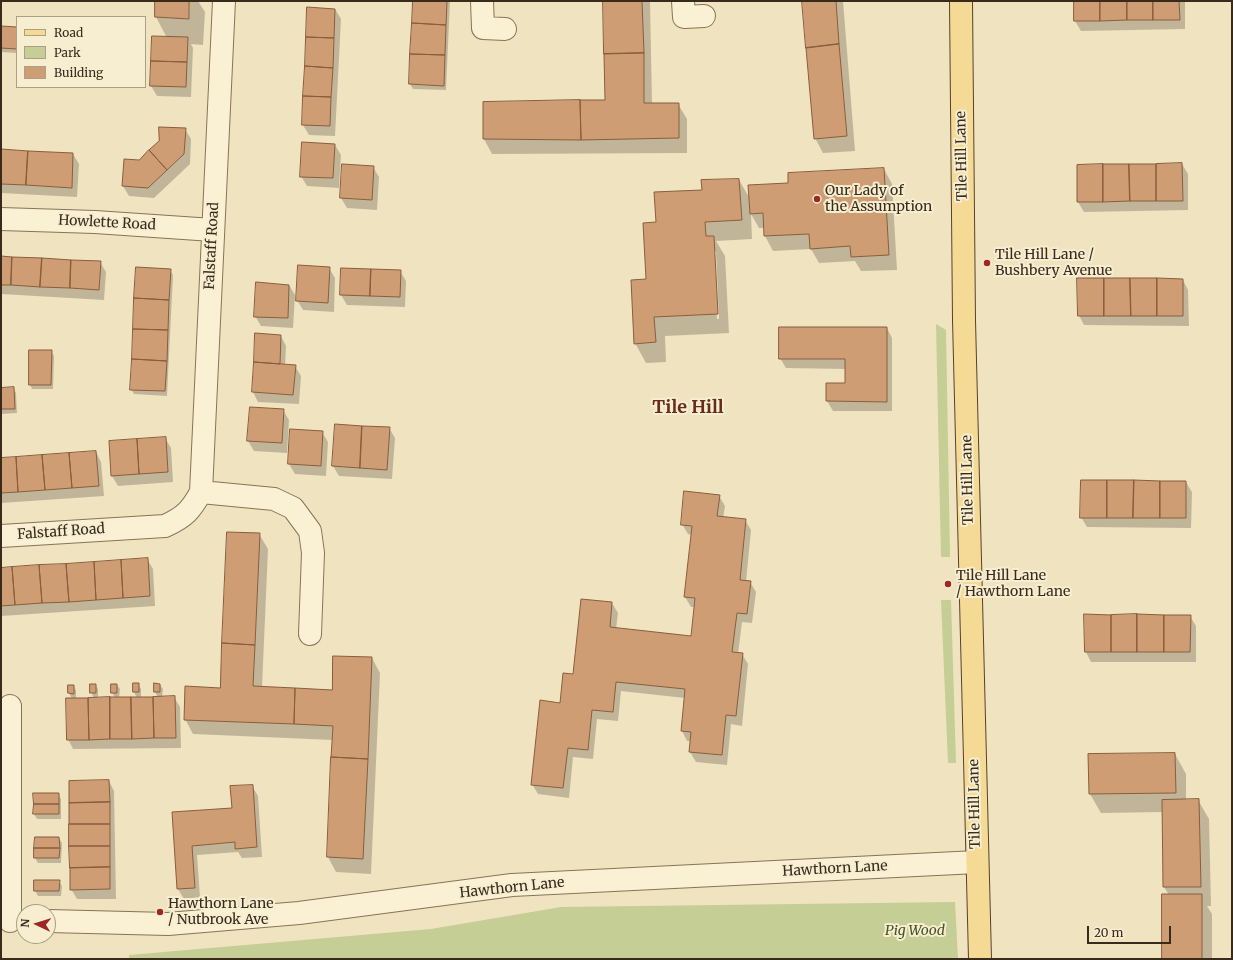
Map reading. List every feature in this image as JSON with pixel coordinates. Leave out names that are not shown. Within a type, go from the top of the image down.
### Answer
[{"type":"main road","name":"Tile Hill Lane","points":[[961,1],[964,320],[980,959]]},
{"type":"street","name":"Falstaff Road","points":[[1,536],[165,526],[181,519],[193,507],[201,492],[224,1]]},
{"type":"street","points":[[482,1],[484,28],[505,29]]},
{"type":"street","points":[[682,1],[684,17],[704,16]]},
{"type":"street","name":"Howlette Road","points":[[1,219],[95,222],[213,230]]},
{"type":"street","points":[[201,492],[274,499],[293,508],[310,531],[313,553],[310,634]]},
{"type":"street","points":[[10,706],[12,921]]},
{"type":"street","name":"Hawthorn Lane","points":[[56,921],[168,924],[299,914],[512,886],[977,862]]},
{"type":"green space","points":[[936,324],[946,330],[950,557],[941,557]]},
{"type":"green space","points":[[941,600],[951,600],[956,763],[948,763]]},
{"type":"green space","name":"Pig Wood","points":[[955,902],[958,959],[129,959],[129,955],[431,929],[561,907]]},
{"type":"building","points":[[155,1],[189,1],[189,19],[155,17]]},
{"type":"building","points":[[413,1],[447,1],[446,25],[412,23]]},
{"type":"building","points":[[603,1],[642,1],[644,53],[604,54]]},
{"type":"building","points":[[802,1],[836,1],[839,44],[806,48]]},
{"type":"building","points":[[1074,1],[1100,1],[1100,21],[1074,21]]},
{"type":"building","points":[[1100,1],[1127,1],[1127,20],[1100,21]]},
{"type":"building","points":[[1127,1],[1153,1],[1153,20],[1127,20]]},
{"type":"building","points":[[1153,1],[1179,1],[1180,20],[1153,20]]},
{"type":"building","points":[[307,7],[335,9],[334,38],[306,37]]},
{"type":"building","points":[[412,23],[446,25],[445,55],[410,54]]},
{"type":"building","points":[[1,26],[16,27],[16,49],[1,48]]},
{"type":"building","points":[[152,36],[188,37],[187,62],[151,61]]},
{"type":"building","points":[[306,37],[334,38],[333,68],[305,66]]},
{"type":"building","points":[[839,44],[847,136],[814,139],[806,48]]},
{"type":"building","points":[[644,53],[644,103],[679,103],[679,138],[581,140],[580,100],[605,100],[604,54]]},
{"type":"building","points":[[410,54],[445,55],[444,86],[409,84]]},
{"type":"building","points":[[151,61],[187,62],[186,87],[150,86]]},
{"type":"building","points":[[305,66],[333,68],[331,97],[303,96]]},
{"type":"building","points":[[303,96],[331,97],[330,126],[302,125]]},
{"type":"building","points":[[580,100],[581,140],[483,139],[483,102]]},
{"type":"building","points":[[159,127],[186,128],[184,154],[167,170],[149,150],[159,141]]},
{"type":"building","points":[[302,142],[335,144],[333,178],[300,177]]},
{"type":"building","points":[[1,149],[28,151],[26,185],[1,184]]},
{"type":"building","points":[[149,150],[167,170],[148,188],[122,186],[124,159],[139,160]]},
{"type":"building","points":[[28,151],[73,153],[72,188],[26,185]]},
{"type":"building","points":[[1182,163],[1183,201],[1156,201],[1156,164]]},
{"type":"building","points":[[342,164],[374,166],[372,200],[340,198]]},
{"type":"building","points":[[1103,164],[1103,202],[1077,202],[1077,165]]},
{"type":"building","points":[[1103,164],[1129,164],[1130,201],[1103,202]]},
{"type":"building","points":[[1129,164],[1156,164],[1156,201],[1130,201]]},
{"type":"building","name":"Our Lady of the Assumption","points":[[884,168],[889,255],[851,257],[850,246],[810,249],[809,234],[764,236],[763,213],[750,214],[748,185],[788,183],[788,173]]},
{"type":"building","points":[[739,179],[742,220],[705,222],[706,236],[714,236],[718,314],[654,317],[656,342],[634,344],[631,280],[646,279],[643,223],[656,222],[654,192],[702,190],[701,180]]},
{"type":"building","points":[[1,256],[12,257],[11,285],[1,285]]},
{"type":"building","points":[[12,257],[42,258],[40,287],[11,285]]},
{"type":"building","points":[[42,258],[71,260],[70,288],[40,287]]},
{"type":"building","points":[[71,260],[101,261],[99,290],[70,288]]},
{"type":"building","points":[[298,265],[330,267],[328,303],[296,301]]},
{"type":"building","points":[[136,267],[171,269],[169,300],[134,298]]},
{"type":"building","points":[[341,268],[371,269],[370,296],[340,295]]},
{"type":"building","points":[[371,269],[401,270],[400,297],[370,296]]},
{"type":"building","points":[[1077,278],[1104,278],[1104,316],[1078,316]]},
{"type":"building","points":[[1104,278],[1130,278],[1131,316],[1104,316]]},
{"type":"building","points":[[1130,278],[1157,278],[1157,316],[1131,316]]},
{"type":"building","points":[[1157,278],[1183,279],[1183,316],[1157,316]]},
{"type":"building","points":[[256,282],[289,285],[288,318],[254,317]]},
{"type":"building","points":[[134,298],[169,300],[168,330],[133,329]]},
{"type":"building","points":[[779,327],[887,327],[887,402],[826,401],[826,383],[845,383],[845,359],[779,359]]},
{"type":"building","points":[[133,329],[168,330],[167,361],[132,359]]},
{"type":"building","points":[[255,333],[281,335],[280,364],[254,362]]},
{"type":"building","points":[[29,350],[52,350],[51,385],[29,385]]},
{"type":"building","points":[[132,359],[167,361],[165,391],[130,390]]},
{"type":"building","points":[[254,362],[296,365],[293,395],[252,392]]},
{"type":"building","points":[[14,387],[15,409],[1,409],[1,388]]},
{"type":"building","points":[[250,407],[284,409],[282,443],[247,441]]},
{"type":"building","points":[[335,424],[362,426],[360,468],[332,466]]},
{"type":"building","points":[[362,426],[390,427],[387,470],[360,468]]},
{"type":"building","points":[[290,429],[323,431],[321,466],[288,464]]},
{"type":"building","points":[[166,437],[168,472],[139,474],[137,439]]},
{"type":"building","points":[[137,439],[139,474],[111,476],[109,441]]},
{"type":"building","points":[[96,451],[99,486],[72,488],[69,453]]},
{"type":"building","points":[[69,453],[72,488],[45,490],[42,455]]},
{"type":"building","points":[[42,455],[45,490],[18,492],[16,457]]},
{"type":"building","points":[[16,457],[18,492],[1,493],[1,458]]},
{"type":"building","points":[[1081,480],[1107,480],[1107,518],[1080,518]]},
{"type":"building","points":[[1107,480],[1134,480],[1133,518],[1107,518]]},
{"type":"building","points":[[1134,480],[1160,481],[1160,518],[1133,518]]},
{"type":"building","points":[[1160,481],[1186,481],[1186,518],[1160,518]]},
{"type":"building","points":[[684,491],[720,495],[717,516],[746,519],[740,580],[751,581],[747,614],[737,613],[732,652],[743,653],[736,716],[726,715],[722,755],[689,752],[691,732],[681,731],[685,689],[616,682],[613,712],[592,710],[588,750],[568,748],[563,788],[531,785],[540,700],[560,703],[563,673],[573,674],[581,599],[612,602],[610,627],[691,636],[695,598],[684,597],[692,526],[681,525]]},
{"type":"building","points":[[227,532],[260,533],[255,645],[222,643]]},
{"type":"building","points":[[148,558],[150,596],[123,598],[121,560]]},
{"type":"building","points":[[121,560],[123,598],[96,600],[94,562]]},
{"type":"building","points":[[94,562],[96,600],[69,602],[66,564]]},
{"type":"building","points":[[66,564],[69,602],[42,603],[39,565]]},
{"type":"building","points":[[39,565],[42,603],[15,605],[12,567]]},
{"type":"building","points":[[12,567],[15,605],[1,606],[1,568]]},
{"type":"building","points":[[1084,614],[1111,615],[1111,652],[1085,652]]},
{"type":"building","points":[[1137,614],[1137,652],[1111,652],[1111,615]]},
{"type":"building","points":[[1137,614],[1164,615],[1164,652],[1137,652]]},
{"type":"building","points":[[1164,615],[1191,615],[1190,652],[1164,652]]},
{"type":"building","points":[[222,643],[255,645],[253,686],[295,688],[294,724],[184,720],[185,686],[220,688]]},
{"type":"building","points":[[333,656],[372,657],[368,759],[331,757],[333,726],[294,724],[295,688],[332,690]]},
{"type":"building","points":[[133,683],[139,683],[139,692],[133,692]]},
{"type":"building","points":[[154,683],[160,684],[160,692],[154,692]]},
{"type":"building","points":[[90,684],[96,684],[96,693],[90,693]]},
{"type":"building","points":[[111,684],[117,684],[117,693],[111,693]]},
{"type":"building","points":[[68,685],[74,685],[74,694],[68,693]]},
{"type":"building","points":[[175,696],[176,738],[154,738],[153,697]]},
{"type":"building","points":[[110,697],[110,739],[89,740],[88,698]]},
{"type":"building","points":[[110,697],[131,697],[132,739],[110,739]]},
{"type":"building","points":[[131,697],[153,697],[154,738],[132,739]]},
{"type":"building","points":[[66,698],[88,698],[89,740],[67,740]]},
{"type":"building","points":[[1175,753],[1176,793],[1089,794],[1088,754]]},
{"type":"building","points":[[331,757],[368,759],[363,859],[327,857]]},
{"type":"building","points":[[109,780],[110,802],[69,803],[69,781]]},
{"type":"building","points":[[253,785],[257,847],[235,849],[235,842],[192,846],[195,888],[177,889],[172,812],[232,808],[230,786]]},
{"type":"building","points":[[33,793],[59,793],[59,804],[34,804]]},
{"type":"building","points":[[1199,799],[1201,887],[1163,887],[1162,800]]},
{"type":"building","points":[[110,802],[110,824],[69,824],[69,803]]},
{"type":"building","points":[[34,804],[59,804],[59,814],[33,814]]},
{"type":"building","points":[[69,824],[110,824],[110,846],[69,846]]},
{"type":"building","points":[[35,837],[59,837],[60,848],[34,848]]},
{"type":"building","points":[[69,846],[110,846],[110,867],[70,868]]},
{"type":"building","points":[[34,848],[60,848],[59,858],[34,858]]},
{"type":"building","points":[[110,867],[110,889],[70,890],[70,868]]},
{"type":"building","points":[[34,880],[60,880],[59,891],[34,891]]},
{"type":"building","points":[[1162,894],[1202,894],[1202,959],[1162,959]]},
{"type":"place","name":"Our Lady of the Assumption","points":[[817,199]]},
{"type":"place","name":"Tile Hill Lane / Bushbery Avenue","points":[[987,263]]},
{"type":"place","name":"Tile Hill Lane / Hawthorn Lane","points":[[948,584]]},
{"type":"place","name":"Hawthorn Lane / Nutbrook Ave","points":[[160,912]]},
{"type":"district","name":"Tile Hill","points":[[688,408]]}]
